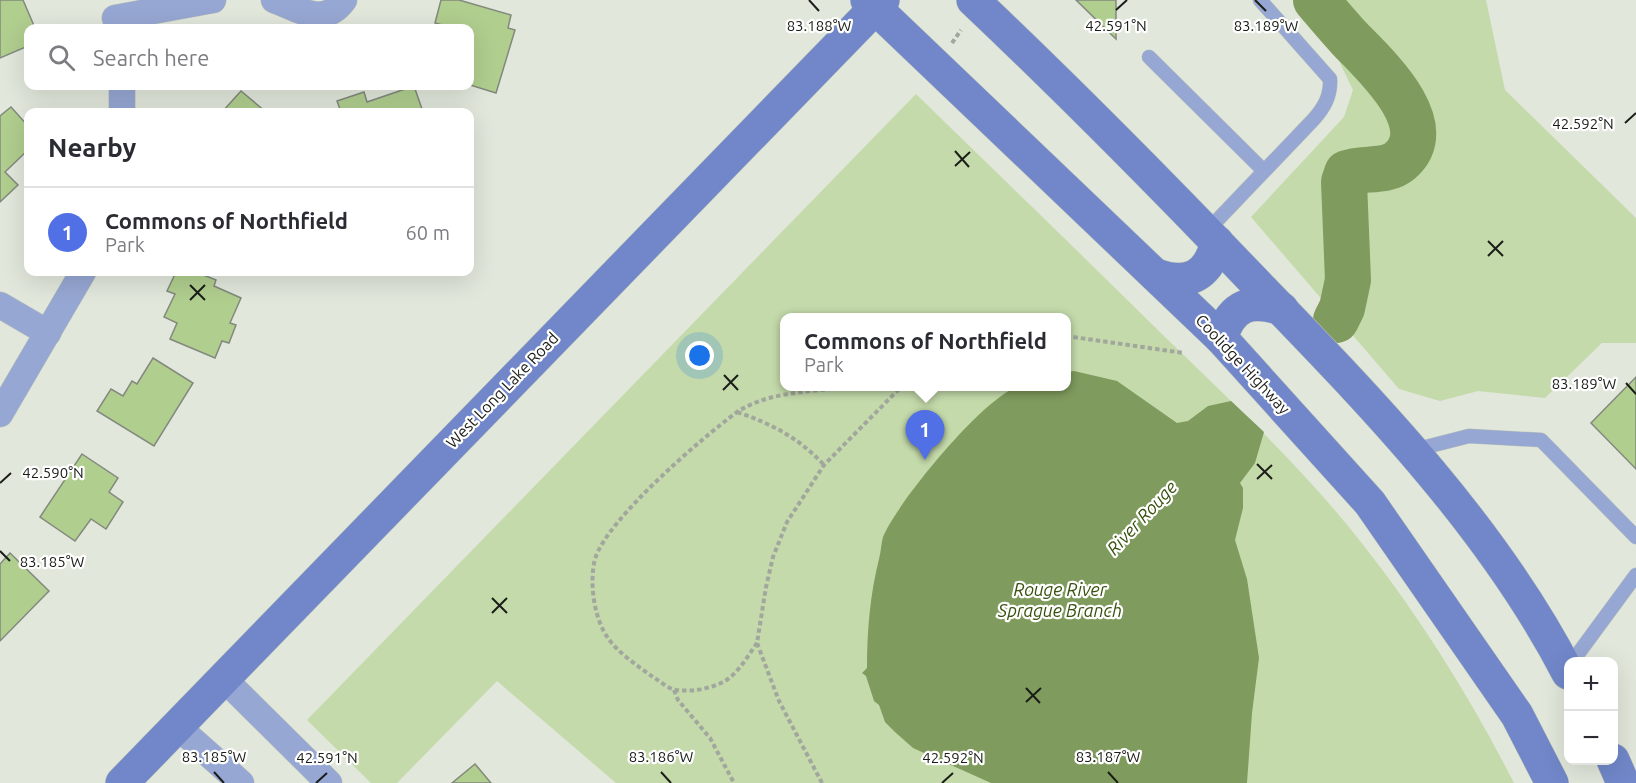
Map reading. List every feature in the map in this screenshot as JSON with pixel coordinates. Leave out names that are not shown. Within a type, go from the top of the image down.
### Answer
[{"type":"main road","name":"Coolidge Highway","points":[[875,2],[1221,338],[1370,502],[1517,716],[1551,783]]},
{"type":"main road","name":"West Long Lake Road","points":[[122,783],[875,2]]},
{"type":"main road","points":[[969,12],[1212,236],[1413,450],[1544,625],[1564,659]]},
{"type":"main road","points":[[1156,275],[1173,282],[1190,279],[1204,270],[1213,258],[1212,236]]},
{"type":"main road","points":[[1221,338],[1233,314],[1247,305],[1263,303],[1282,309]]},
{"type":"main road","points":[[1615,765],[1623,783]]},
{"type":"street","points":[[114,16],[213,0]]},
{"type":"street","points":[[274,0],[307,15],[319,16],[331,13],[344,0]]},
{"type":"street","points":[[122,90],[122,108]]},
{"type":"street","points":[[0,414],[81,276]]},
{"type":"street","points":[[0,305],[48,333]]},
{"type":"street","points":[[224,679],[329,783]]},
{"type":"street","points":[[178,727],[241,783]]},
{"type":"lane","points":[[1212,236],[1264,171],[1324,107],[1330,79],[1260,0]]},
{"type":"lane","points":[[1149,57],[1264,171]]},
{"type":"lane","points":[[1413,450],[1469,436],[1541,440],[1636,537]]},
{"type":"lane","points":[[1576,657],[1636,575]]},
{"type":"path","points":[[948,50],[969,12]]},
{"type":"path","points":[[1071,337],[1184,353]]},
{"type":"path","points":[[809,391],[779,394],[752,403],[737,412],[637,500],[614,527],[596,557],[593,590],[598,617],[608,639],[637,666],[674,690],[701,690],[723,683],[739,668],[757,643],[773,557],[787,522],[824,465],[898,391]]},
{"type":"path","points":[[737,412],[766,422],[793,436],[824,465]]},
{"type":"path","points":[[757,643],[779,701],[822,783]]},
{"type":"path","points":[[674,690],[678,700],[710,738],[734,783]]},
{"type":"shaded area","points":[[1295,0],[1486,0],[1505,90],[1636,218],[1636,343],[1602,343],[1545,398],[1478,391],[1440,401],[1399,389],[1251,217],[1344,117],[1353,90],[1338,59]]},
{"type":"shaded area","points":[[916,94],[1244,413],[1318,491],[1364,546],[1426,631],[1481,721],[1514,783],[616,783],[497,681],[397,783],[371,783],[307,720]]},
{"type":"water","name":"Rouge River Sprague Branch","points":[[1071,371],[1117,381],[1177,423],[1188,421],[1208,406],[1231,401],[1264,432],[1255,463],[1240,483],[1243,488],[1243,508],[1235,540],[1247,579],[1259,658],[1247,783],[991,783],[913,748],[885,722],[879,705],[874,701],[866,676],[862,673],[867,668],[871,600],[883,537],[905,500],[965,429],[1005,394],[1011,391],[1071,391]]},
{"type":"building","points":[[0,0],[23,0],[33,24],[24,24],[24,48],[0,58]]},
{"type":"building","points":[[441,0],[459,0],[511,15],[508,28],[515,30],[496,93],[474,86],[474,24],[435,23]]},
{"type":"building","points":[[1076,0],[1116,0],[1116,39]]},
{"type":"building","points":[[402,90],[415,90],[422,108],[340,108],[337,101],[364,92],[367,102]]},
{"type":"building","points":[[241,91],[261,108],[226,108]]},
{"type":"building","points":[[11,107],[24,122],[24,154],[5,172],[18,185],[0,202],[0,116]]},
{"type":"building","points":[[174,276],[206,276],[216,280],[214,286],[241,298],[230,323],[236,325],[229,343],[222,341],[215,358],[170,339],[177,323],[164,317],[175,294],[167,291]]},
{"type":"building","points":[[153,358],[193,383],[154,446],[97,411],[111,389],[123,396],[132,381],[137,384]]},
{"type":"building","points":[[1636,377],[1636,469],[1591,423]]},
{"type":"building","points":[[82,454],[118,478],[109,492],[123,502],[106,529],[91,519],[75,541],[40,517]]},
{"type":"building","points":[[10,553],[49,591],[0,641],[0,564]]},
{"type":"building","points":[[475,764],[491,783],[452,783]]},
{"type":"waterway","name":"River Rouge","points":[[1316,0],[1387,78],[1409,113],[1413,130],[1411,146],[1400,161],[1394,165],[1347,173],[1344,182],[1348,280],[1342,308],[1336,320]]},
{"type":"place","name":"Commons of Northfield","points":[[925,460]]}]
